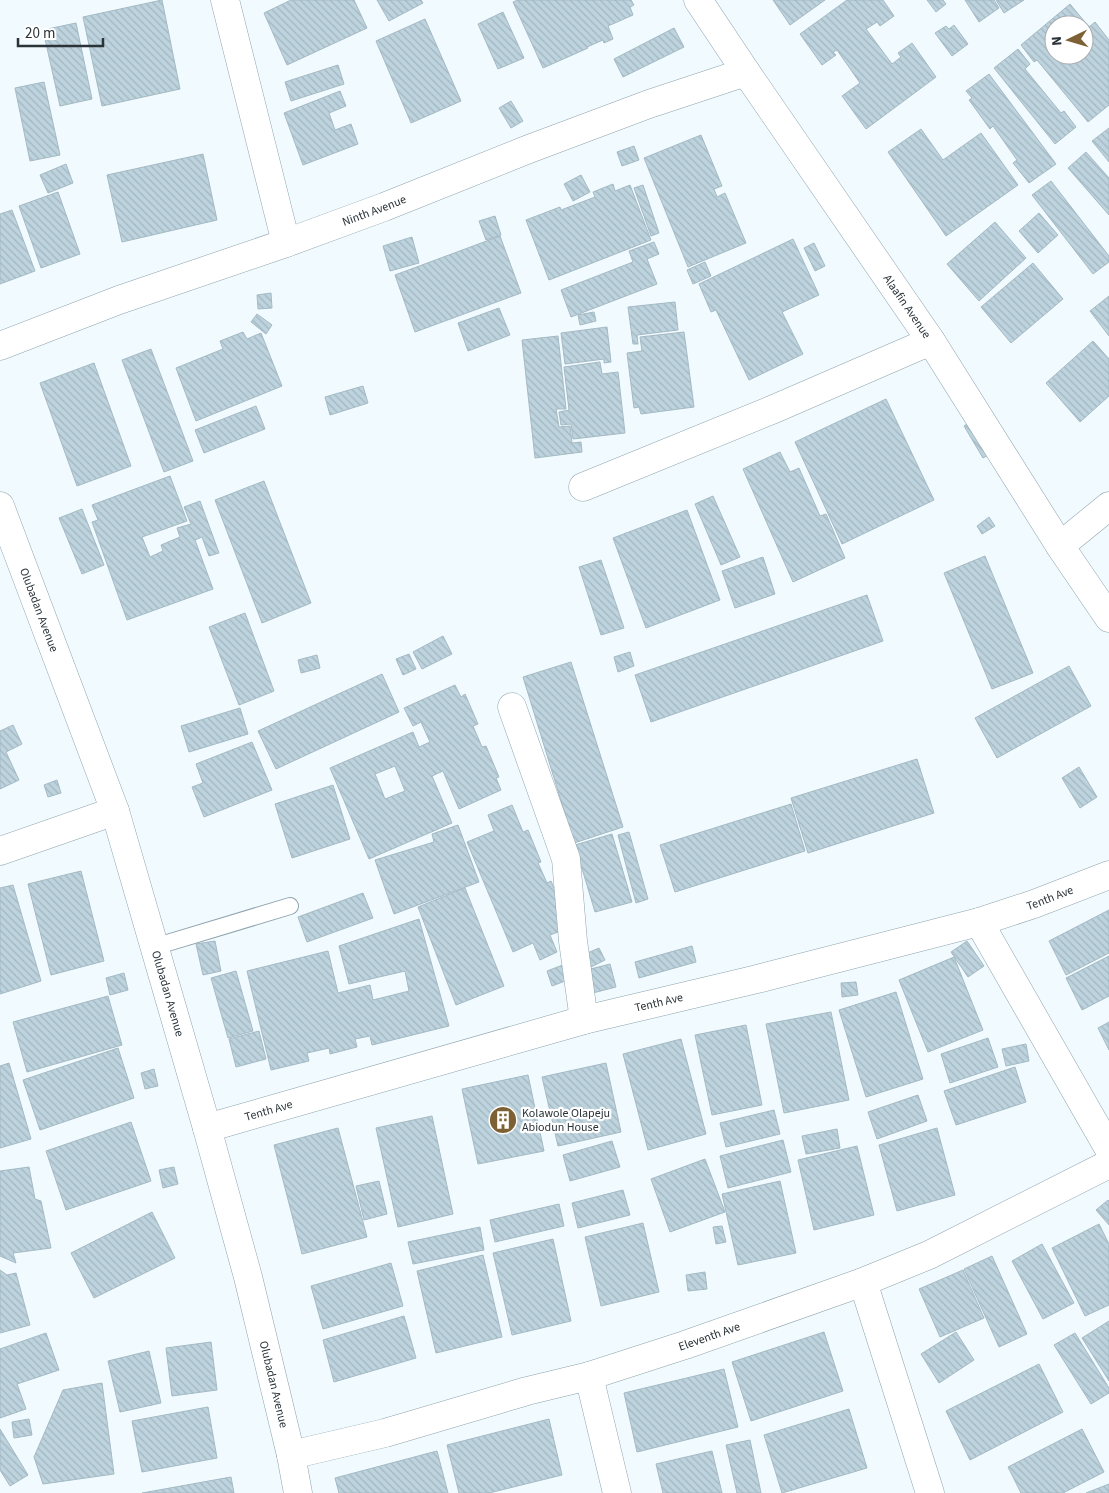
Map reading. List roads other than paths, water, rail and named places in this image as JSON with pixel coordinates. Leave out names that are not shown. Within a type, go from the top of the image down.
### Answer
[{"type":"street","points":[[225,0],[286,243]]},
{"type":"street","name":"Alaafin Avenue","points":[[698,0],[932,341],[1060,546],[1109,618]]},
{"type":"street","name":"Ninth Avenue","points":[[0,346],[118,300],[286,243],[384,207],[529,149],[649,104],[746,72]]},
{"type":"street","points":[[583,487],[774,409],[932,341]]},
{"type":"street","name":"Olubadan Avenue","points":[[0,506],[114,811],[248,1277],[298,1493]]},
{"type":"street","points":[[1060,546],[1109,506]]},
{"type":"street","points":[[512,707],[566,859],[573,941],[584,1020]]},
{"type":"street","points":[[0,851],[114,811]]},
{"type":"street","name":"Tenth Ave","points":[[206,1128],[584,1020],[753,980],[980,922],[1034,904],[1109,875]]},
{"type":"street","points":[[980,922],[1109,1149]]},
{"type":"street","name":"Eleventh Ave","points":[[290,1455],[384,1433],[528,1391],[589,1376],[685,1345],[863,1282],[929,1255],[1109,1164]]},
{"type":"street","points":[[863,1282],[930,1493]]},
{"type":"street","points":[[589,1376],[617,1493]]},
{"type":"lane","points":[[154,947],[290,906]]},
{"type":"place","name":"Kolawole Olapeju Abiodun House","points":[[503,1120]]}]
